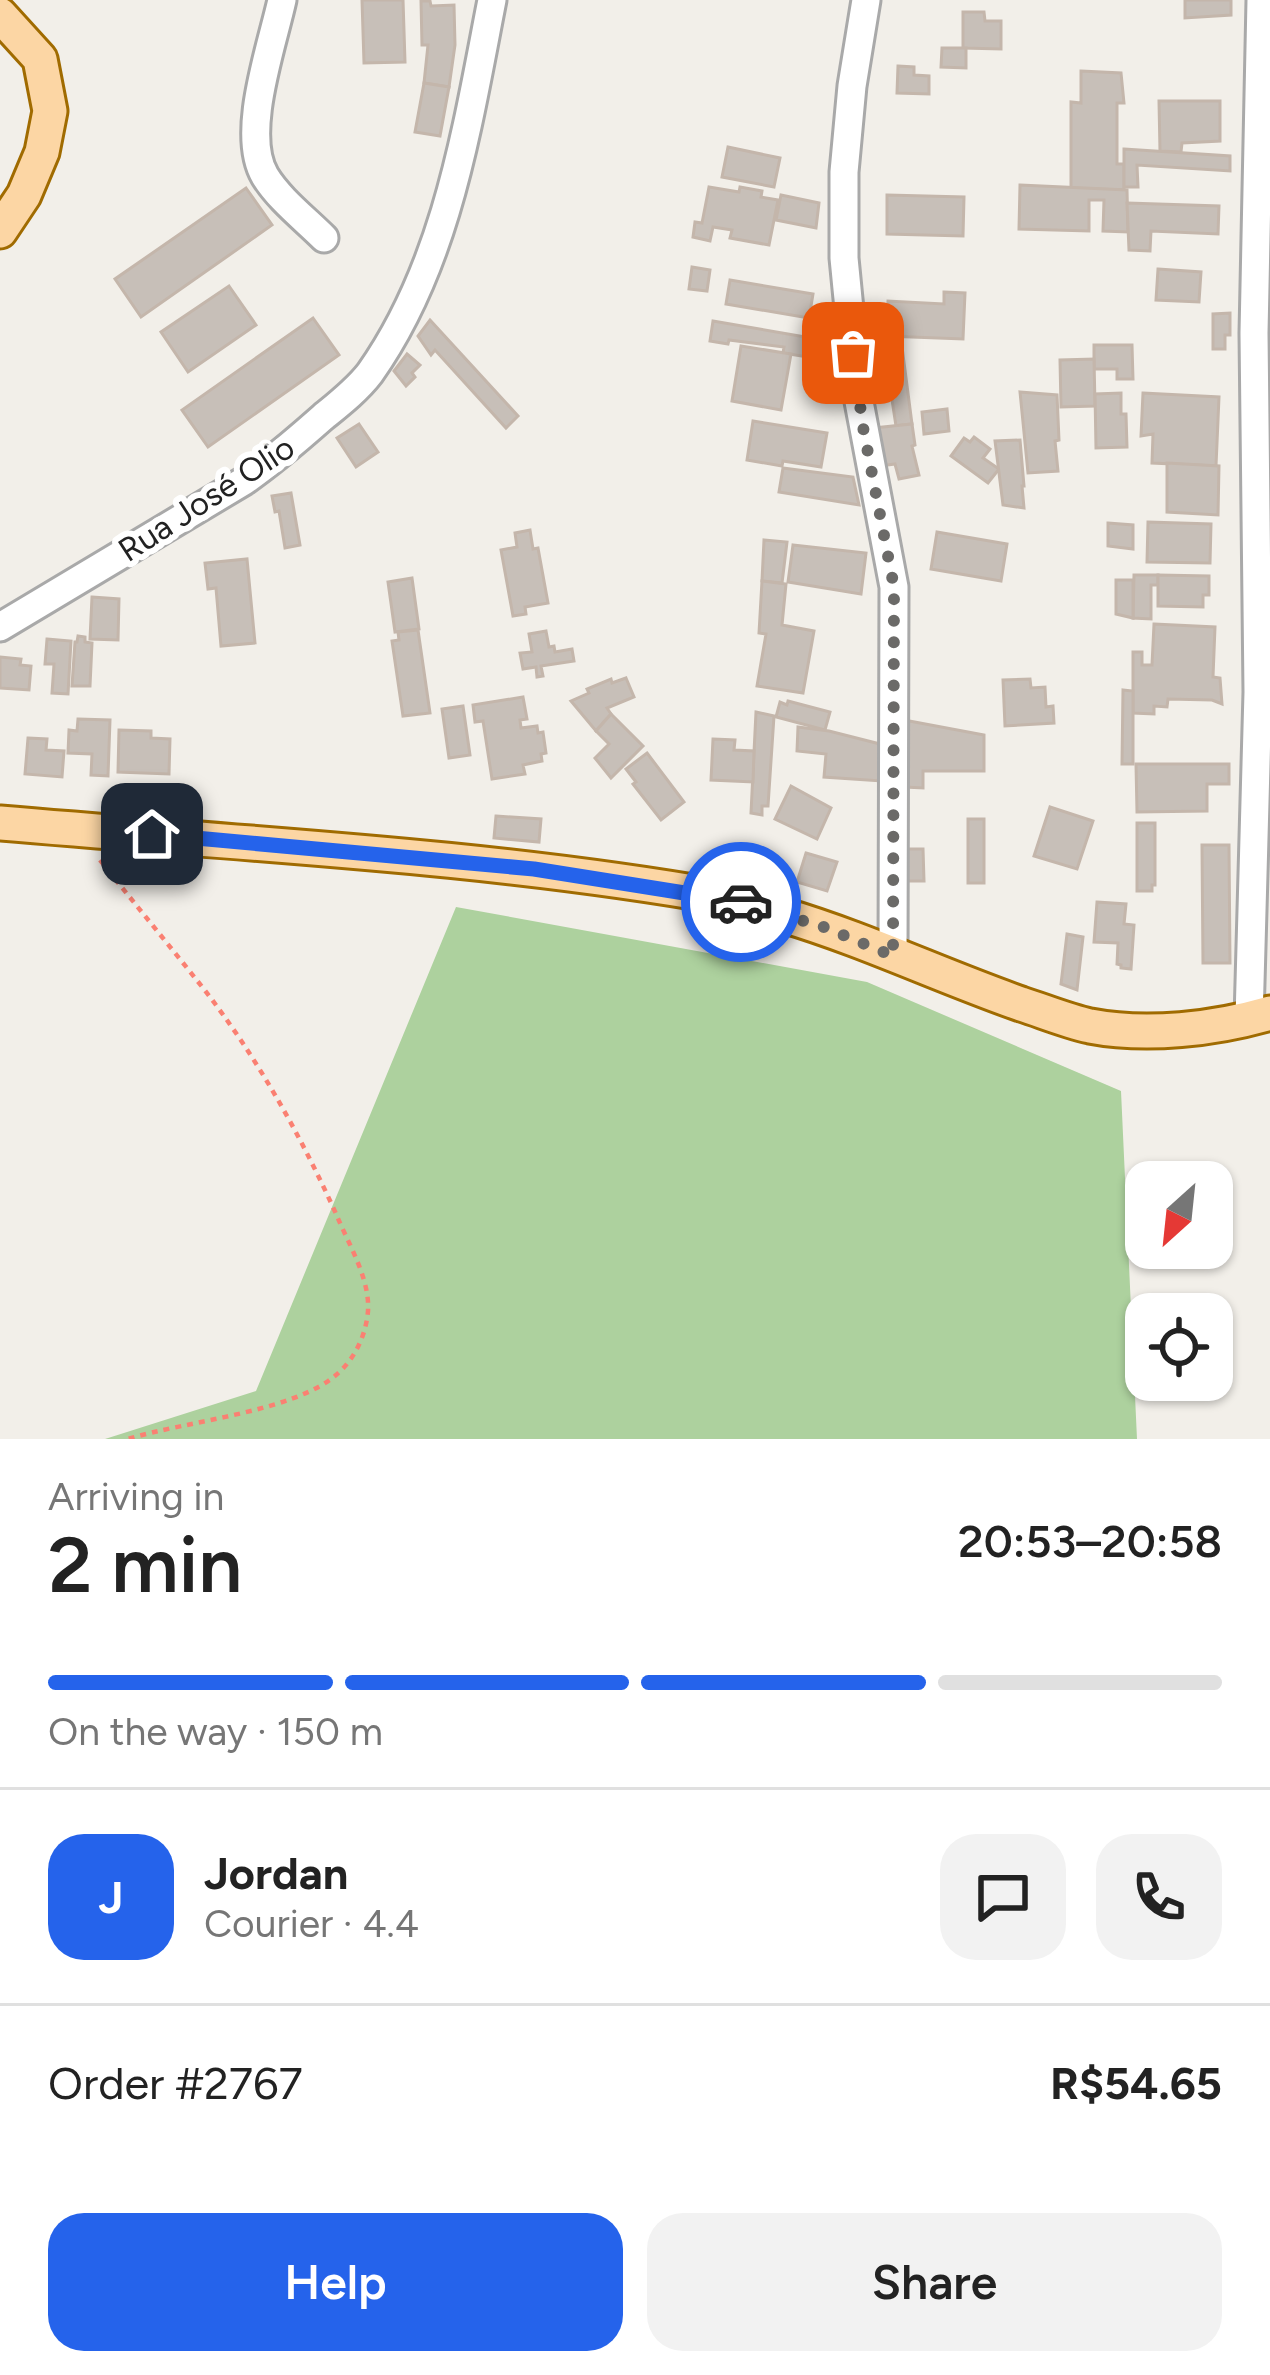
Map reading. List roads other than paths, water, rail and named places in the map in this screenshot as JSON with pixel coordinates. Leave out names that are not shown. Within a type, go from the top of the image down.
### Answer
[{"type":"main road","points":[[0,15],[40,59],[50,111],[42,152],[24,194],[0,231]]},
{"type":"main road","points":[[0,823],[426,857],[649,885],[729,898],[824,927],[985,991],[1090,1026],[1141,1031],[1259,1016]]},
{"type":"street","points":[[282,0],[254,134],[256,157],[266,178],[324,238]]},
{"type":"street","name":"Rua José Olio","points":[[0,627],[244,481],[279,457],[368,376],[412,302],[438,239],[492,0]]},
{"type":"street","points":[[866,0],[846,150],[844,258],[857,391],[894,587],[893,956]]},
{"type":"street","points":[[1259,1016],[1254,333],[1261,0]]}]
